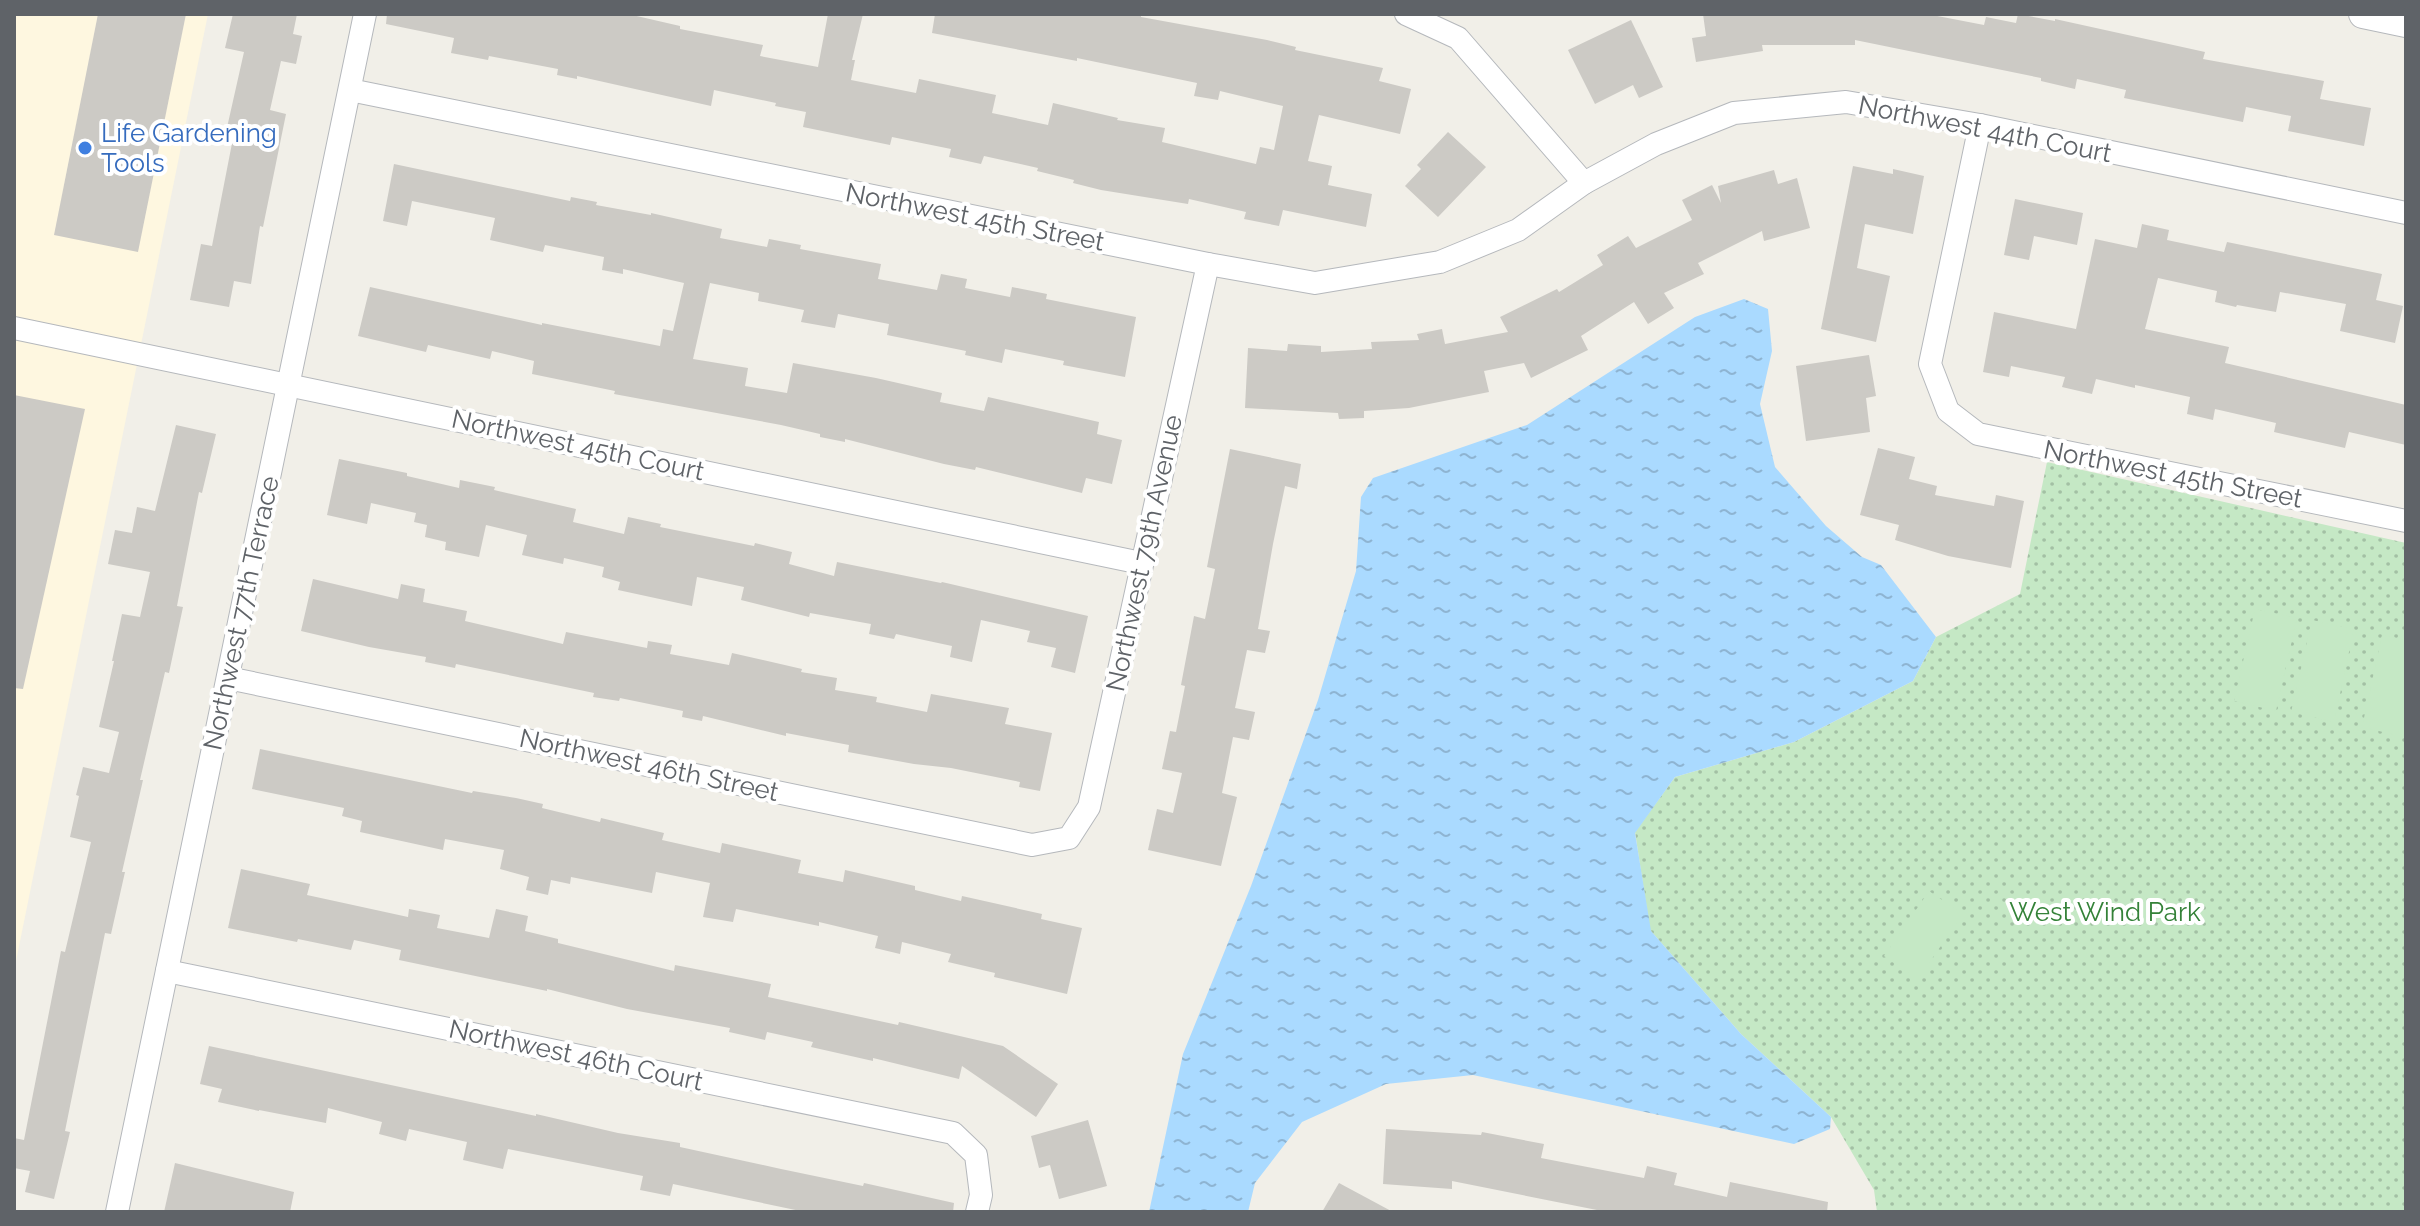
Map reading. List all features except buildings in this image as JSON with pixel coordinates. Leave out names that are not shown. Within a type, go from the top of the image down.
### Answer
[{"type":"street","name":"Northwest 77th Terrace","points":[[117,1212],[365,14]]},
{"type":"street","points":[[1406,14],[1458,38],[1584,183]]},
{"type":"street","points":[[2363,14],[2406,23]]},
{"type":"street","name":"Northwest 45th Street","points":[[350,90],[1315,283],[1440,262],[1518,230],[1584,183]]},
{"type":"street","name":"Northwest 44th Court","points":[[1584,183],[1656,144],[1734,113],[1846,102],[1980,125],[2406,213]]},
{"type":"street","name":"Northwest 45th Street","points":[[1980,125],[1930,364],[1948,411],[1978,434],[2406,521]]},
{"type":"street","name":"Northwest 79th Avenue","points":[[1069,838],[1089,807],[1208,264]]},
{"type":"street","name":"Northwest 45th Court","points":[[14,328],[1141,563]]},
{"type":"street","name":"Northwest 46th Street","points":[[228,678],[1032,845],[1069,838]]},
{"type":"street","name":"Northwest 46th Court","points":[[167,971],[953,1133],[976,1155],[981,1195],[977,1212]]},
{"type":"shaded area","points":[[14,14],[208,14],[14,971]]},
{"type":"green space","name":"West Wind Park","points":[[2047,462],[2406,543],[2406,1212],[1877,1212],[1874,1190],[1831,1117],[1741,1034],[1650,930],[1635,832],[1675,777],[1794,742],[1913,681],[1936,637],[2020,594]]},
{"type":"green space","points":[[2255,609],[2297,618],[2276,711],[2234,701]]},
{"type":"green space","points":[[2312,620],[2354,629],[2334,722],[2291,712]]},
{"type":"green space","points":[[2382,635],[2406,640],[2404,737],[2362,727]]},
{"type":"green space","points":[[1929,891],[1963,914],[1918,979],[1884,956]]},
{"type":"water","points":[[1744,299],[1768,309],[1772,351],[1760,404],[1775,467],[1826,526],[1862,557],[1881,565],[1936,637],[1913,681],[1794,742],[1675,777],[1635,833],[1651,931],[1741,1034],[1831,1117],[1830,1129],[1794,1144],[1473,1075],[1386,1084],[1302,1122],[1255,1183],[1248,1212],[1149,1212],[1183,1054],[1251,886],[1318,700],[1356,571],[1361,497],[1373,478],[1527,425],[1695,317]]},
{"type":"place","name":"Life Gardening Tools","points":[[85,148]]}]
